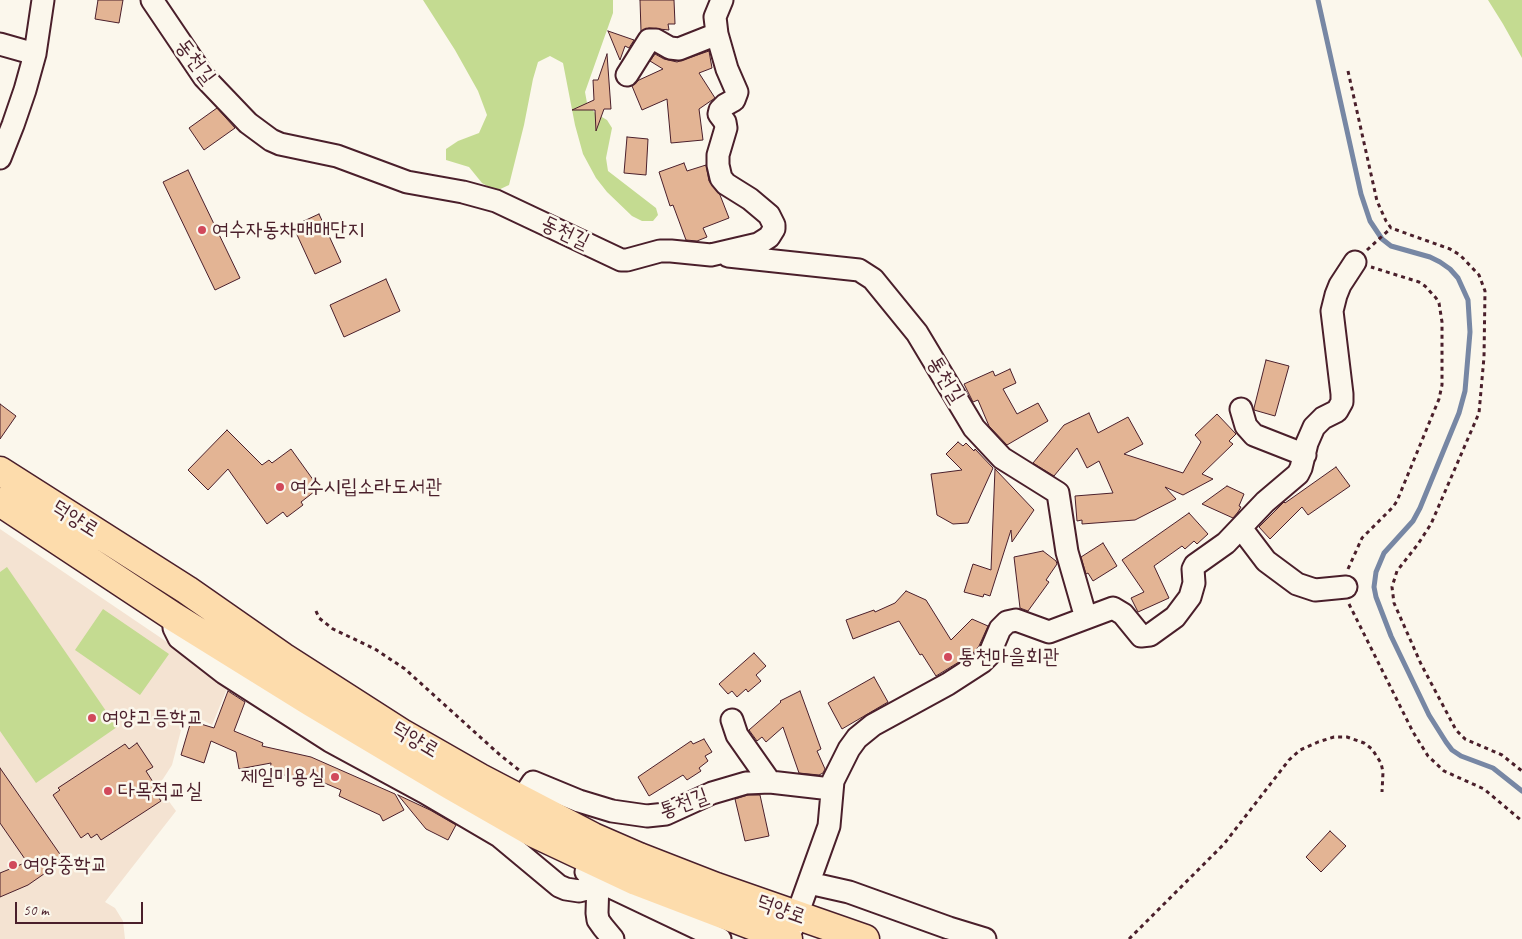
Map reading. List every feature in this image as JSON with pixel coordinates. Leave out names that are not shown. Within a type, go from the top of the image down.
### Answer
[{"type":"main road","name":"덕양로","points":[[3,480],[187,590],[283,657],[404,734],[527,791],[591,836],[716,887],[791,931]]},
{"type":"main road","name":"덕양로","points":[[3,480],[174,617],[600,874],[636,881],[791,931],[865,939]]},
{"type":"main road","points":[[174,617],[187,590]]},
{"type":"street","points":[[0,158],[22,99],[35,54],[43,0]]},
{"type":"street","name":"동천길","points":[[152,0],[204,77],[248,123],[270,140],[280,144],[337,156],[407,182],[464,192],[496,201],[622,260],[660,251],[711,254],[758,244],[772,234],[774,225],[769,215],[750,199],[726,184],[721,178],[718,165],[718,155],[726,128],[725,122],[719,114],[725,105],[734,100],[737,92],[727,69],[717,34],[715,17],[722,0]]},
{"type":"street","points":[[627,75],[649,40],[656,40],[670,48],[677,49],[717,34]]},
{"type":"street","points":[[0,44],[35,54]]},
{"type":"street","name":"통천길","points":[[711,254],[860,270],[873,279],[918,333],[978,433],[1002,458],[1058,493],[1067,552],[1086,618]]},
{"type":"street","points":[[791,931],[829,826],[832,810],[831,789],[833,781],[849,749],[858,738],[874,725],[948,684],[982,662],[990,655],[1000,629],[1007,622],[1016,620],[1049,632],[1110,608],[1116,609],[1139,634],[1144,636],[1150,635],[1175,616],[1190,597],[1194,583],[1193,569],[1196,565],[1226,543],[1265,502],[1298,474],[1314,427],[1323,418],[1337,411],[1342,402],[1332,312],[1340,285],[1358,258]]},
{"type":"street","points":[[1241,409],[1246,426],[1254,435],[1305,455]]},
{"type":"street","points":[[1241,528],[1266,561],[1297,584],[1315,590],[1346,587]]},
{"type":"street","name":"덕양로","points":[[174,617],[174,628],[179,638],[224,673],[330,741],[424,792],[499,836],[512,845],[553,883],[566,889],[579,891],[590,888],[600,874],[720,939]]},
{"type":"street","points":[[732,720],[736,735],[770,782]]},
{"type":"street","name":"통천길","points":[[527,791],[579,801],[612,811],[648,816],[666,814],[712,793],[746,783],[770,782],[831,789]]},
{"type":"street","points":[[600,874],[598,920],[613,939]]},
{"type":"street","points":[[809,883],[849,892],[985,939]]},
{"type":"path","points":[[1348,72],[1381,212],[1392,228],[1450,249],[1460,255],[1479,275],[1485,292],[1484,357],[1479,413],[1431,524],[1397,571],[1392,586],[1394,603],[1421,664],[1456,730],[1465,739],[1502,755],[1522,771]]},
{"type":"path","points":[[1392,228],[1358,258],[1419,282],[1436,298],[1439,303],[1442,322],[1442,385],[1400,495],[1393,507],[1367,532],[1358,544],[1347,572],[1346,587],[1351,610],[1413,732],[1428,756],[1444,771],[1484,789],[1522,821]]},
{"type":"path","points":[[316,610],[319,618],[333,629],[375,649],[405,669],[500,755],[527,791]]},
{"type":"path","points":[[1129,939],[1224,844],[1289,760],[1300,750],[1334,737],[1347,737],[1364,743],[1372,748],[1381,762],[1383,772],[1382,792]]},
{"type":"shaded area","name":"여양고등학교","points":[[0,529],[229,684],[212,725],[186,711],[172,765],[157,785],[176,811],[105,902],[115,908],[123,921],[125,939],[0,939]]},
{"type":"green space","points":[[423,0],[613,0],[613,13],[585,92],[587,103],[595,113],[607,120],[612,128],[606,158],[608,171],[656,208],[658,215],[653,221],[642,221],[632,216],[607,192],[596,178],[583,154],[575,125],[563,63],[550,56],[538,62],[509,185],[496,191],[482,183],[469,167],[446,160],[446,149],[458,141],[479,133],[487,115],[478,91],[455,50]]},
{"type":"green space","points":[[1488,0],[1522,0],[1522,58],[1503,24]]},
{"type":"green space","points":[[7,567],[117,727],[36,783],[0,731],[0,572]]},
{"type":"green space","points":[[103,609],[169,654],[140,695],[75,650]]},
{"type":"building","points":[[98,0],[123,0],[119,23],[95,19]]},
{"type":"building","points":[[640,0],[674,0],[675,24],[668,24],[669,30],[649,28],[641,31]]},
{"type":"building","points":[[608,31],[634,40],[629,48],[625,46],[620,60]]},
{"type":"building","points":[[709,51],[712,68],[699,73],[715,98],[699,109],[703,140],[671,143],[667,99],[642,110],[632,86],[639,80],[663,69],[650,61],[655,54],[664,59],[677,62]]},
{"type":"building","points":[[607,54],[611,109],[604,109],[596,131],[595,110],[572,110],[594,100],[593,80],[598,80]]},
{"type":"building","points":[[217,108],[235,128],[204,150],[189,128]]},
{"type":"building","points":[[627,137],[648,139],[646,175],[624,173]]},
{"type":"building","points":[[684,163],[687,171],[706,165],[709,181],[720,195],[729,218],[703,228],[707,237],[697,241],[686,240],[673,205],[670,206],[659,172]]},
{"type":"building","name":"여수자동차매매단지","points":[[188,170],[240,278],[215,290],[163,182]]},
{"type":"building","points":[[319,214],[341,262],[315,274],[293,226]]},
{"type":"building","points":[[386,279],[400,311],[344,337],[330,305]]},
{"type":"building","points":[[1266,360],[1289,366],[1275,416],[1254,410]]},
{"type":"building","points":[[1010,369],[1016,383],[1003,389],[1017,414],[1038,403],[1048,421],[1007,445],[989,426],[978,400],[973,402],[964,384],[993,371],[995,376]]},
{"type":"building","points":[[0,404],[16,416],[0,439]]},
{"type":"building","points":[[1089,413],[1098,433],[1128,417],[1143,444],[1124,454],[1183,473],[1201,442],[1195,435],[1217,414],[1236,434],[1229,441],[1233,444],[1202,474],[1213,479],[1183,495],[1165,487],[1176,499],[1135,520],[1082,524],[1082,520],[1077,521],[1075,496],[1113,493],[1099,461],[1087,468],[1077,448],[1054,476],[1033,463],[1064,425]]},
{"type":"building","points":[[227,430],[262,465],[269,460],[272,463],[291,449],[319,488],[301,502],[303,505],[287,517],[283,512],[267,524],[228,469],[208,490],[188,470]]},
{"type":"building","points":[[958,442],[963,446],[966,443],[974,451],[975,449],[993,468],[968,523],[953,524],[937,515],[931,474],[962,470],[946,454]]},
{"type":"building","points":[[1336,467],[1350,486],[1308,515],[1302,507],[1270,539],[1259,527],[1284,502]]},
{"type":"building","points":[[995,469],[1034,510],[1012,542],[1011,530],[990,596],[984,594],[983,597],[964,592],[973,564],[991,570]]},
{"type":"building","points":[[1227,486],[1244,494],[1239,506],[1241,507],[1233,518],[1202,504]]},
{"type":"building","points":[[1189,513],[1208,534],[1197,544],[1194,541],[1185,549],[1182,546],[1154,566],[1169,598],[1138,612],[1131,598],[1144,592],[1122,560]]},
{"type":"building","points":[[1103,543],[1117,566],[1093,581],[1088,573],[1086,574],[1081,557]]},
{"type":"building","points":[[1043,551],[1056,561],[1057,564],[1046,580],[1049,582],[1028,611],[1020,608],[1014,557]]},
{"type":"building","points":[[906,591],[926,600],[951,640],[972,619],[988,626],[979,646],[972,654],[936,676],[922,654],[920,655],[899,621],[853,639],[846,620],[874,610],[875,612],[895,603]]},
{"type":"building","points":[[754,653],[766,666],[756,675],[761,681],[748,692],[746,689],[737,697],[732,691],[728,694],[719,684]]},
{"type":"building","points":[[874,677],[888,702],[842,729],[828,703]]},
{"type":"building","points":[[228,691],[245,702],[234,731],[263,743],[262,746],[311,757],[395,794],[404,810],[383,821],[380,815],[339,796],[341,790],[308,776],[307,780],[270,772],[271,763],[239,769],[236,752],[211,741],[204,763],[181,755],[191,721],[214,728]]},
{"type":"building","points":[[800,691],[821,749],[817,751],[825,769],[819,775],[799,773],[783,727],[766,742],[762,737],[757,741],[749,730],[780,701]]},
{"type":"building","points":[[704,739],[712,752],[705,756],[708,761],[699,768],[701,771],[687,780],[683,775],[649,796],[638,777],[691,741],[693,744]]},
{"type":"building","name":"다목적교실","points":[[137,743],[153,767],[146,771],[158,790],[155,792],[161,801],[101,840],[97,834],[91,838],[88,833],[81,838],[53,795],[60,790],[58,788],[125,744],[129,749]]},
{"type":"building","points":[[0,768],[64,860],[28,885],[0,897],[0,873],[27,862],[0,823]]},
{"type":"building","points":[[398,795],[456,825],[448,840],[426,829]]},
{"type":"building","points":[[748,795],[760,795],[769,836],[745,841],[735,799]]},
{"type":"building","points":[[1330,831],[1346,846],[1321,872],[1306,857]]},
{"type":"waterway","points":[[1318,0],[1361,194],[1370,221],[1382,239],[1391,246],[1430,257],[1450,269],[1458,278],[1468,300],[1470,332],[1465,391],[1459,413],[1420,508],[1413,521],[1384,553],[1376,572],[1374,587],[1376,597],[1391,636],[1429,715],[1452,750],[1461,756],[1493,768],[1522,791]]},
{"type":"place","name":"여수자동차매매단지","points":[[202,230]]},
{"type":"place","name":"여수시립소라도서관","points":[[280,487]]},
{"type":"place","name":"통천마을회관","points":[[948,657]]},
{"type":"place","name":"여양고등학교","points":[[92,718]]},
{"type":"place","name":"제일미용실","points":[[335,777]]},
{"type":"place","name":"다목적교실","points":[[108,791]]},
{"type":"place","name":"여양중학교","points":[[13,865]]}]
